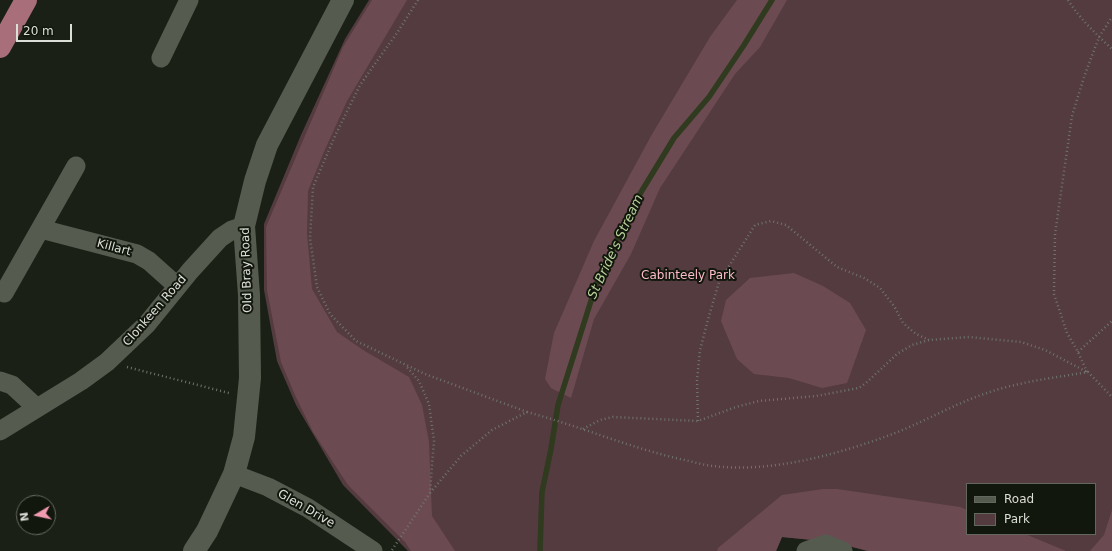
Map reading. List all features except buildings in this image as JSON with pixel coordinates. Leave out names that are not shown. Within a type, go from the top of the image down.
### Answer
[{"type":"highway","points":[[0,47],[26,0]]},
{"type":"street","points":[[161,58],[189,0]]},
{"type":"street","name":"Old Bray Road","points":[[194,551],[207,531],[234,474],[244,437],[250,378],[249,295],[244,226],[255,181],[267,145],[343,0]]},
{"type":"street","points":[[4,294],[76,166]]},
{"type":"street","name":"Clonkeen Road","points":[[0,431],[81,381],[108,362],[147,324],[177,286],[220,238],[232,230],[244,226]]},
{"type":"street","name":"Killart","points":[[41,229],[137,254],[149,262],[177,286]]},
{"type":"street","points":[[0,381],[12,385],[37,408]]},
{"type":"street","name":"Glen Drive","points":[[234,474],[268,487],[308,508],[373,551]]},
{"type":"street","points":[[806,551],[826,544],[843,551]]},
{"type":"path","points":[[418,0],[397,33],[360,85],[313,186],[310,238],[317,287],[330,314],[356,341],[425,374],[527,412],[576,426],[654,452],[713,466],[766,467],[836,453],[891,435],[985,393],[1018,384],[1088,372]]},
{"type":"path","points":[[1068,0],[1074,10],[1112,49]]},
{"type":"path","points":[[1112,17],[1099,37],[1084,77],[1072,116],[1055,234],[1054,294],[1067,333],[1088,372],[1112,397]]},
{"type":"path","points":[[698,421],[696,380],[700,350],[719,282],[756,225],[771,221],[786,225],[836,267],[864,278],[880,288],[894,306],[903,323],[916,334],[930,340]]},
{"type":"path","points":[[1078,352],[1112,321]]},
{"type":"path","points":[[583,429],[600,420],[613,417],[698,421],[759,400],[816,396],[858,388],[866,383],[897,354],[912,345],[930,340],[969,337],[1021,342],[1045,350],[1088,372]]},
{"type":"path","points":[[108,362],[248,397]]},
{"type":"path","points":[[404,364],[418,380],[430,404],[434,441],[430,493]]},
{"type":"path","points":[[391,551],[430,493],[461,456],[492,430],[527,412]]},
{"type":"green space","name":"Cabinteely Park","points":[[369,0],[1112,0],[1112,551],[868,551],[833,542],[782,537],[776,551],[408,551],[343,485],[296,405],[277,361],[264,290],[264,224],[301,135],[345,39]]},
{"type":"shaded area","points":[[372,0],[407,0],[347,101],[308,191],[307,233],[312,289],[337,332],[363,350],[409,377],[422,405],[429,442],[432,516],[455,551],[411,551],[405,542],[348,485],[313,432],[281,362],[267,290],[266,227],[343,47]]},
{"type":"shaded area","points":[[737,0],[787,0],[760,47],[735,74],[660,188],[631,254],[594,319],[571,398],[551,388],[545,379],[554,333],[594,241],[651,136],[710,37]]},
{"type":"shaded area","points":[[794,273],[823,286],[850,303],[866,330],[847,383],[822,388],[789,378],[754,374],[737,359],[721,321],[726,300],[750,278]]},
{"type":"shaded area","points":[[823,489],[837,489],[960,507],[966,510],[966,535],[1027,535],[1066,551],[868,551],[833,542],[782,537],[776,551],[717,551],[718,548],[782,495]]},
{"type":"shaded area","points":[[1112,510],[1112,551],[1090,551],[1104,535]]},
{"type":"waterway","name":"St Bride's Stream","points":[[540,551],[542,492],[558,405],[596,285],[632,207],[674,138],[709,97],[772,0]]}]
